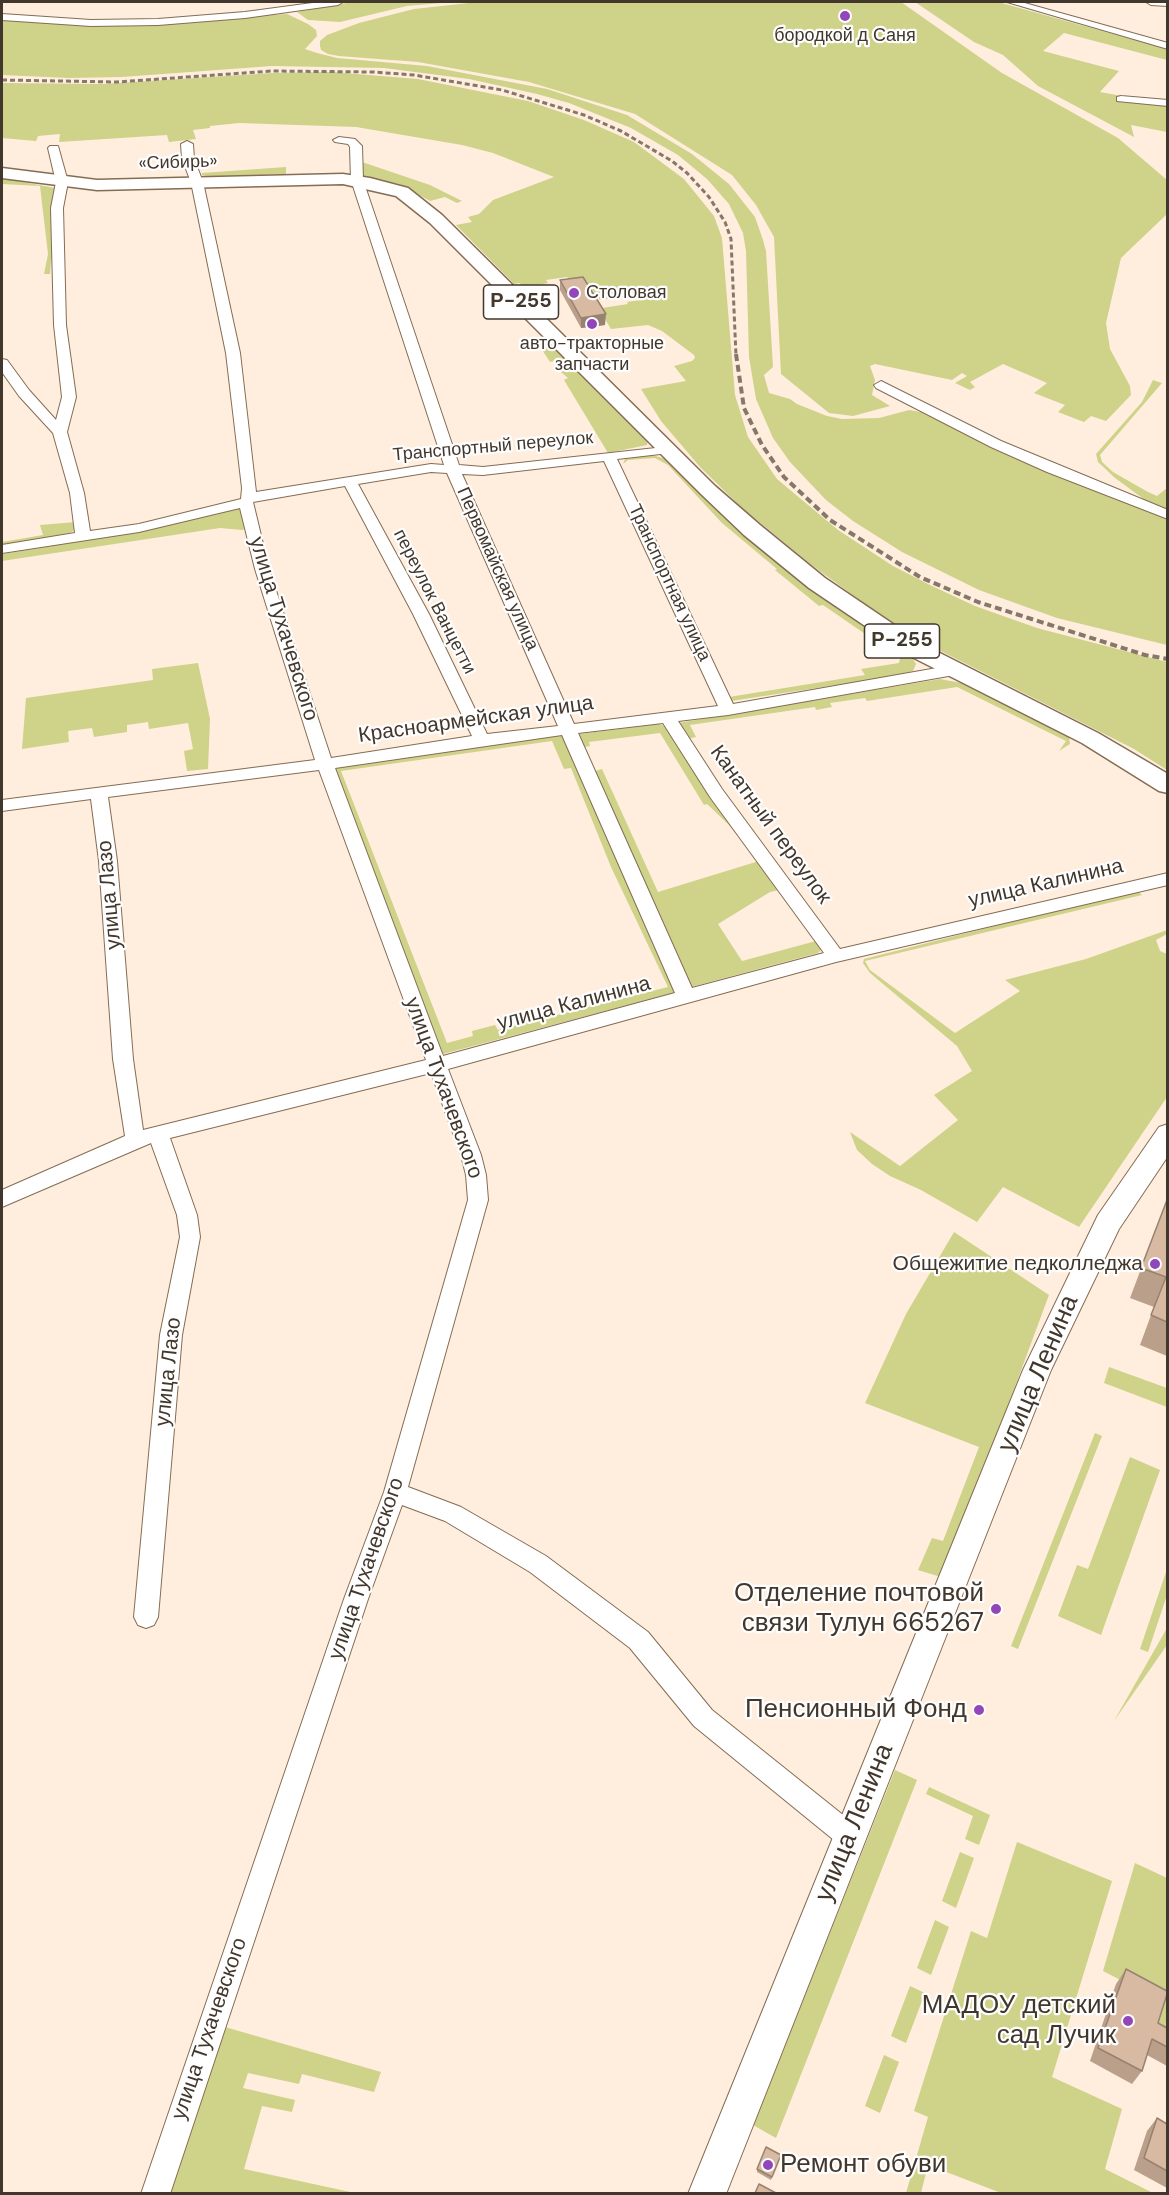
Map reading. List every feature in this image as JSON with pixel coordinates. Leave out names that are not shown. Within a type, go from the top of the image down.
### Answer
[{"type":"highway","name":"«Сибирь»","points":[[2,173],[62,182],[126,185],[308,178],[357,180]]},
{"type":"highway","name":"Р-255","points":[[357,180],[402,192],[421,205],[730,510],[808,576],[888,632],[954,670],[1090,738],[1167,785]]},
{"type":"main road","name":"улица Ленина","points":[[707,2193],[1051,1339],[1108,1223],[1167,1134]]},
{"type":"street","points":[[2,18],[82,23],[158,21],[245,15],[338,2]]},
{"type":"street","points":[[1012,2],[1167,46]]},
{"type":"street","points":[[1151,2],[1167,3]]},
{"type":"street","points":[[1120,99],[1167,103]]},
{"type":"street","name":"Первомайская улица","points":[[339,140],[351,141],[356,146],[357,180],[453,470],[686,996]]},
{"type":"street","name":"улица Тухачевского","points":[[154,2193],[356,1599],[395,1492],[478,1200],[476,1175],[471,1155],[435,1065],[325,764],[262,569],[247,499],[233,352],[197,182],[188,159],[187,144]]},
{"type":"street","points":[[54,148],[62,182],[57,208],[60,325],[69,397],[60,432]]},
{"type":"street","points":[[2,363],[24,393],[60,432],[77,493],[83,537]]},
{"type":"street","points":[[881,385],[996,444],[1167,515]]},
{"type":"street","name":"Транспортный переулок","points":[[2,549],[165,523],[247,499],[431,468],[483,471],[669,449]]},
{"type":"street","name":"Транспортная улица","points":[[609,457],[728,710]]},
{"type":"street","name":"переулок Ванцетти","points":[[350,482],[421,614],[482,740]]},
{"type":"street","name":"Красноармейская улица","points":[[2,805],[325,764],[482,740],[728,710],[954,670]]},
{"type":"street","name":"Канатный переулок","points":[[668,718],[716,793],[772,866],[836,956]]},
{"type":"street","name":"улица Лазо","points":[[99,792],[108,861],[123,1059],[135,1140]]},
{"type":"street","name":"улица Калинина","points":[[2,1199],[135,1140],[158,1133],[435,1065],[836,956],[1167,879]]},
{"type":"street","name":"улица Лазо","points":[[147,1617],[171,1335],[190,1237],[187,1215],[158,1133]]},
{"type":"street","points":[[395,1492],[453,1514],[548,1571],[639,1640],[703,1718],[849,1836]]},
{"type":"green space","points":[[352,2],[453,2],[407,6],[340,22],[308,20],[297,12]]},
{"type":"green space","points":[[478,2],[901,2],[1002,73],[1118,138],[1167,180],[1167,214],[1121,258],[1106,323],[1110,349],[1130,386],[1131,395],[1106,421],[1091,416],[1084,422],[1058,412],[1065,405],[1034,393],[1047,383],[1003,364],[970,382],[975,387],[970,390],[955,383],[967,376],[962,373],[952,380],[875,364],[870,366],[875,380],[872,395],[890,406],[853,416],[829,413],[781,374],[774,237],[756,205],[732,175],[635,114],[529,82],[418,62],[339,56],[321,50],[320,41],[327,35],[359,23],[414,9]]},
{"type":"green space","points":[[915,2],[998,2],[1167,49],[1167,60],[1064,33],[1043,51],[1119,71],[1100,92],[1167,104],[1167,132],[1131,125],[1134,137],[1038,86],[1003,55],[974,42]]},
{"type":"green space","points":[[287,14],[316,30],[317,36],[305,49],[337,58],[427,66],[547,89],[627,115],[692,154],[729,184],[755,217],[763,240],[766,251],[773,367],[764,375],[769,393],[790,399],[827,416],[842,419],[879,418],[909,410],[921,412],[1002,450],[1167,518],[1167,645],[1057,618],[979,590],[902,552],[853,521],[826,500],[790,462],[773,438],[756,399],[749,357],[746,251],[743,233],[729,204],[707,179],[678,155],[631,128],[569,103],[537,94],[469,79],[384,68],[272,66],[122,77],[69,78],[2,75],[2,20],[106,25]]},
{"type":"green space","points":[[332,72],[418,79],[528,101],[584,120],[634,142],[684,179],[714,216],[722,238],[735,395],[748,437],[777,479],[838,530],[893,566],[930,585],[975,606],[1037,628],[1167,662],[1167,770],[1134,749],[929,645],[869,607],[809,563],[742,508],[700,467],[661,421],[641,389],[686,381],[674,366],[692,361],[695,358],[694,355],[662,331],[648,325],[611,329],[605,319],[575,315],[603,311],[602,308],[628,304],[627,302],[662,297],[656,288],[621,294],[623,297],[600,300],[586,281],[572,283],[567,277],[546,280],[548,283],[526,288],[519,283],[514,284],[456,225],[472,222],[468,217],[479,214],[493,200],[554,177],[493,153],[462,145],[356,127],[239,123],[193,130],[196,139],[169,142],[167,135],[59,142],[60,134],[38,136],[36,141],[2,138],[2,83],[103,84],[272,73]]},
{"type":"green space","points":[[362,162],[430,185],[462,201],[457,203],[445,197],[430,201],[399,184],[363,177]]},
{"type":"green space","points":[[286,167],[286,174],[210,177],[202,175],[202,173]]},
{"type":"green space","points":[[2,178],[55,188],[55,259],[51,260],[50,274],[44,274],[48,254],[40,186],[2,184]]},
{"type":"green space","points":[[545,342],[551,343],[648,439],[647,445],[608,453],[564,380],[568,378],[555,367],[558,366],[555,361],[550,362],[539,345]]},
{"type":"green space","points":[[1153,380],[1162,383],[1100,455],[1102,462],[1113,472],[1148,492],[1157,496],[1167,488],[1167,510],[1145,500],[1115,478],[1098,462],[1096,454],[1142,402]]},
{"type":"green space","points":[[652,455],[666,459],[743,535],[781,566],[820,596],[911,656],[916,664],[913,671],[896,676],[731,701],[729,697],[865,675],[861,669],[899,663],[900,658],[823,605],[819,606],[775,570],[777,569],[722,523],[668,465],[655,458],[628,460],[623,464],[625,459]]},
{"type":"green space","points":[[239,507],[244,510],[245,529],[242,530],[220,528],[2,561],[2,554],[101,538]]},
{"type":"green space","points":[[76,522],[72,532],[57,537],[2,546],[2,542],[43,535],[40,525]]},
{"type":"green space","points":[[198,663],[210,719],[208,769],[187,771],[184,751],[193,749],[188,723],[149,729],[148,722],[127,725],[127,732],[94,737],[92,728],[68,731],[69,742],[22,749],[26,698],[153,680],[152,669]]},
{"type":"green space","points":[[940,679],[961,683],[1069,737],[1070,744],[1059,751],[1066,741],[957,687],[867,701],[865,698],[830,703],[832,707],[816,710],[815,707],[690,725],[696,737],[687,739],[678,723]]},
{"type":"green space","points":[[659,724],[664,726],[716,805],[729,816],[821,941],[822,949],[818,953],[691,987],[595,771],[602,769],[658,892],[759,861],[728,824],[707,804],[704,805],[660,733],[589,742],[590,746],[585,747],[579,734]],"holes":[[[779,890],[816,941],[742,961],[718,924],[770,892]]]},
{"type":"green space","points":[[562,734],[677,992],[443,1054],[332,766]],"holes":[[[552,741],[564,769],[571,768],[611,867],[668,987],[498,1030],[495,1025],[472,1031],[473,1036],[447,1043],[341,771]]]},
{"type":"green space","points":[[1137,890],[1142,895],[865,961],[870,970],[955,1033],[1020,991],[1005,980],[1086,959],[1167,930],[1167,934],[1156,940],[1160,951],[1167,954],[1167,1097],[1079,1227],[1003,1187],[977,1222],[921,1190],[890,1176],[857,1150],[850,1132],[900,1166],[958,1120],[934,1095],[972,1071],[957,1046],[870,973],[863,963],[864,959]]},
{"type":"green space","points":[[954,1232],[1049,1295],[944,1578],[918,1570],[932,1538],[943,1541],[979,1447],[865,1403],[906,1314]]},
{"type":"green space","points":[[1109,1367],[1167,1388],[1167,1407],[1104,1383]]},
{"type":"green space","points":[[1095,1433],[1102,1436],[1018,1649],[1011,1646]]},
{"type":"green space","points":[[1130,1457],[1160,1470],[1101,1635],[1058,1616],[1077,1565],[1088,1569]]},
{"type":"green space","points":[[1167,1569],[1167,1595],[1148,1652],[1140,1649]]},
{"type":"green space","points":[[1167,1628],[1167,1645],[1114,1721]]},
{"type":"green space","points":[[895,1770],[917,1780],[776,2138],[753,2125]]},
{"type":"green space","points":[[929,1787],[990,1815],[979,1845],[965,1839],[973,1816],[926,1794]]},
{"type":"green space","points":[[1017,1842],[1112,1881],[1052,2077],[1122,2109],[1105,2169],[1153,2193],[1001,2193],[928,2165],[921,2193],[906,2193],[928,2117],[914,2111],[971,1931],[987,1938]]},
{"type":"green space","points":[[960,1852],[974,1858],[956,1908],[942,1901]]},
{"type":"green space","points":[[1135,1863],[1167,1878],[1167,2044],[1152,2035],[1163,2002],[1103,1971]]},
{"type":"green space","points":[[935,1920],[949,1927],[931,1975],[917,1968]]},
{"type":"green space","points":[[910,1986],[925,1993],[906,2043],[891,2036]]},
{"type":"green space","points":[[225,2027],[381,2072],[374,2092],[302,2074],[299,2084],[248,2073],[243,2088],[295,2100],[292,2112],[262,2106],[244,2169],[355,2193],[169,2194]]},
{"type":"green space","points":[[884,2055],[899,2062],[880,2113],[865,2106]]},
{"type":"building","points":[[583,277],[606,314],[581,318],[560,280]]},
{"type":"building","points":[[1167,1200],[1167,1322],[1151,1315],[1166,1277],[1141,1268]]},
{"type":"building","name":"МАДОУ детский сад Лучик","points":[[1126,1969],[1167,1991],[1158,2023],[1167,2028],[1167,2047],[1152,2039],[1142,2071],[1098,2048]]},
{"type":"building","points":[[1157,2118],[1167,2124],[1167,2171],[1144,2158]]},
{"type":"building","name":"Ремонт обуви","points":[[766,2147],[781,2155],[772,2177],[757,2169]]},
{"type":"building","points":[[759,2184],[776,2193],[755,2193]]},
{"type":"railway","points":[[2,80],[117,82],[272,71],[373,72],[414,75],[502,90],[584,115],[621,131],[672,161],[687,173],[709,197],[725,222],[731,239],[736,356]]},
{"type":"railway","points":[[736,354],[744,408],[762,445],[784,477],[830,520],[920,577],[978,602],[1145,655],[1168,659]]},
{"type":"place","name":"бородкой д Саня","points":[[845,16]]},
{"type":"place","name":"Столовая","points":[[574,293]]},
{"type":"place","name":"авто-тракторные запчасти","points":[[592,324]]},
{"type":"place","name":"Общежитие педколледжа","points":[[1155,1264]]},
{"type":"place","name":"Отделение почтовой связи Тулун 665267","points":[[996,1609]]},
{"type":"place","name":"Пенсионный Фонд","points":[[979,1710]]},
{"type":"place","name":"МАДОУ детский сад Лучик","points":[[1128,2021]]},
{"type":"place","name":"Ремонт обуви","points":[[768,2165]]}]
